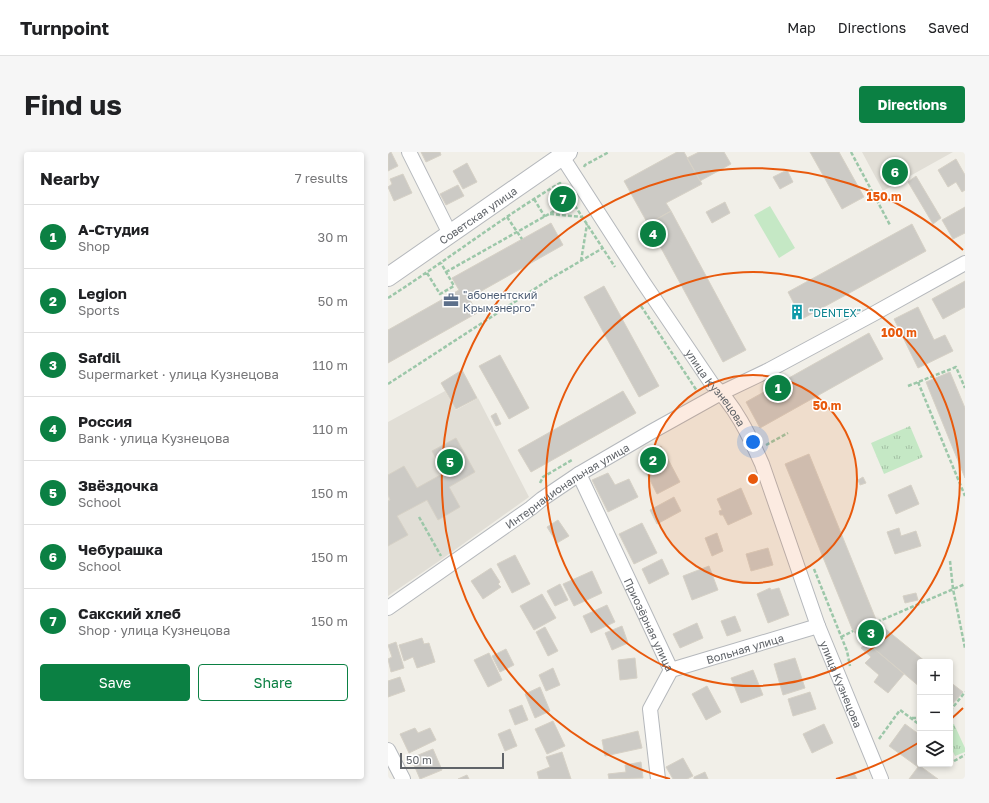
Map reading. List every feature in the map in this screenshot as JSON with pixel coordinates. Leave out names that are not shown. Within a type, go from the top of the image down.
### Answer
[{"type":"street","points":[[409,152],[450,234]]},
{"type":"street","name":"Советская улица","points":[[388,277],[563,153]]},
{"type":"street","name":"улица Кузнецова","points":[[563,153],[643,282],[712,384],[721,393],[737,415],[752,440],[762,464],[818,626],[881,779]]},
{"type":"street","name":"Интернациональная улица","points":[[388,608],[542,498],[579,474],[721,393],[775,366],[965,263]]},
{"type":"street","name":"Приозёрная улица","points":[[579,474],[671,670],[650,709],[658,779]]},
{"type":"street","name":"Вольная улица","points":[[671,670],[818,626]]},
{"type":"street","points":[[388,750],[403,779]]},
{"type":"path","points":[[583,170],[585,165],[609,152]]},
{"type":"path","points":[[851,152],[890,225]]},
{"type":"path","points":[[388,298],[560,183]]},
{"type":"path","points":[[534,199],[545,217]]},
{"type":"path","points":[[446,272],[572,201]]},
{"type":"path","points":[[550,214],[582,217]]},
{"type":"path","points":[[508,217],[522,239]]},
{"type":"path","points":[[580,261],[587,224]]},
{"type":"path","points":[[388,384],[553,277],[603,248]]},
{"type":"path","points":[[427,273],[440,294],[454,286],[441,263]]},
{"type":"path","points":[[908,386],[956,367],[965,388]]},
{"type":"path","points":[[918,382],[965,496]]},
{"type":"path","points":[[764,446],[788,433]]},
{"type":"path","points":[[419,517],[442,559]]},
{"type":"path","points":[[950,560],[952,589],[965,648]]},
{"type":"path","points":[[877,622],[965,584]]},
{"type":"path","points":[[841,637],[852,631]]},
{"type":"path","points":[[953,707],[965,692]]},
{"type":"path","points":[[877,741],[900,710],[917,723]]},
{"type":"path","points":[[911,718],[917,718]]},
{"type":"path","points":[[954,761],[965,756]]},
{"type":"shaded area","points":[[862,152],[953,152],[883,191]]},
{"type":"shaded area","points":[[445,391],[456,410],[478,398],[529,497],[388,596],[388,422]]},
{"type":"green space","points":[[770,206],[795,248],[779,258],[754,215]]},
{"type":"green space","points":[[910,426],[923,457],[884,474],[871,443]]},
{"type":"green space","points":[[953,724],[965,748],[965,752],[955,756],[953,752]]},
{"type":"building","points":[[388,152],[391,152],[398,166],[388,171]]},
{"type":"building","points":[[421,152],[440,152],[441,155],[426,162]]},
{"type":"building","points":[[677,152],[684,152],[702,184],[666,203],[671,211],[648,224],[624,181]]},
{"type":"building","points":[[699,152],[724,152],[731,164],[700,181],[687,158]]},
{"type":"building","points":[[810,152],[839,152],[864,197],[842,209]]},
{"type":"building","points":[[956,159],[965,175],[965,190],[962,192],[956,182],[948,187],[938,170]]},
{"type":"building","points":[[467,163],[477,182],[463,189],[453,171]]},
{"type":"building","points":[[787,170],[793,182],[780,189],[773,177]]},
{"type":"building","points":[[403,174],[412,193],[394,201],[388,187],[392,184],[390,179]]},
{"type":"building","points":[[916,176],[941,218],[933,224],[908,182]]},
{"type":"building","points":[[458,185],[464,196],[446,205],[440,194]]},
{"type":"building","points":[[563,194],[567,201],[562,204],[558,197]]},
{"type":"building","points":[[725,202],[730,213],[712,223],[706,212]]},
{"type":"building","points":[[965,207],[965,233],[953,239],[942,220]]},
{"type":"building","points":[[671,211],[746,350],[723,362],[648,224]]},
{"type":"building","points":[[551,223],[563,245],[469,298],[477,313],[388,363],[388,330],[459,290],[452,278]]},
{"type":"building","points":[[912,224],[926,251],[802,319],[788,292]]},
{"type":"building","points":[[965,281],[965,307],[943,319],[932,299]]},
{"type":"building","points":[[604,286],[659,386],[639,397],[584,297]]},
{"type":"building","points":[[918,307],[934,340],[945,335],[953,351],[918,368],[894,319]]},
{"type":"building","name":"\"DENTEX\"","points":[[796,308],[800,314],[797,316],[794,309]]},
{"type":"building","points":[[869,333],[883,359],[760,428],[746,402]]},
{"type":"building","points":[[500,355],[529,408],[509,419],[479,366]]},
{"type":"building","points":[[462,370],[477,398],[456,409],[441,383]]},
{"type":"building","points":[[950,372],[965,408],[965,478],[926,382]]},
{"type":"building","points":[[623,391],[636,413],[531,472],[518,450]]},
{"type":"building","points":[[496,413],[501,424],[496,426],[491,416]]},
{"type":"building","points":[[456,438],[475,472],[449,487],[460,507],[438,520],[427,500],[397,516],[408,535],[388,546],[388,501],[390,500],[388,495],[388,475],[404,466],[417,488],[444,473],[432,451]]},
{"type":"building","points":[[661,446],[680,482],[657,494],[639,458],[645,455],[648,456]]},
{"type":"building","points":[[809,454],[877,622],[853,631],[785,464]]},
{"type":"building","points":[[608,473],[615,485],[629,479],[638,497],[608,512],[592,480]]},
{"type":"building","points":[[863,477],[866,483],[860,485],[858,480]]},
{"type":"building","points":[[911,485],[919,504],[896,514],[888,495]]},
{"type":"building","points":[[741,488],[752,514],[728,525],[723,515],[720,515],[719,511],[722,510],[717,499]]},
{"type":"building","points":[[674,497],[681,511],[657,524],[650,510]]},
{"type":"building","points":[[558,520],[569,536],[557,543],[547,527]]},
{"type":"building","points":[[642,523],[657,553],[634,564],[619,534]]},
{"type":"building","points":[[899,528],[901,536],[916,531],[921,546],[895,554],[887,532]]},
{"type":"building","points":[[717,533],[723,551],[712,556],[705,538]]},
{"type":"building","points":[[768,548],[773,565],[751,571],[746,554]]},
{"type":"building","points":[[515,555],[530,584],[512,593],[497,564]]},
{"type":"building","points":[[662,559],[669,574],[649,584],[642,569]]},
{"type":"building","points":[[709,566],[718,590],[692,600],[683,576]]},
{"type":"building","points":[[491,568],[500,582],[498,584],[501,587],[483,599],[471,581]]},
{"type":"building","points":[[592,571],[602,593],[574,606],[563,584]]},
{"type":"building","points":[[560,584],[568,600],[555,606],[547,591]]},
{"type":"building","points":[[770,588],[771,590],[779,588],[789,615],[768,623],[757,594]]},
{"type":"building","points":[[916,593],[918,600],[905,603],[903,596]]},
{"type":"building","points":[[542,594],[556,618],[534,630],[520,606]]},
{"type":"building","points":[[607,605],[615,622],[591,633],[583,616]]},
{"type":"building","points":[[735,616],[741,631],[727,636],[721,621]]},
{"type":"building","points":[[877,622],[922,659],[917,659],[917,684],[853,631]]},
{"type":"building","points":[[697,623],[703,638],[680,648],[673,634]]},
{"type":"building","points":[[622,626],[628,643],[612,650],[605,633]]},
{"type":"building","points":[[545,627],[558,651],[548,656],[536,632]]},
{"type":"building","points":[[422,638],[424,644],[429,643],[435,662],[417,668],[413,657],[404,661],[399,645]]},
{"type":"building","points":[[396,642],[404,668],[391,672],[388,659],[392,657],[388,645]]},
{"type":"building","points":[[866,642],[904,674],[888,693],[874,682],[879,675],[865,663],[871,657],[861,648]]},
{"type":"building","points":[[506,649],[514,665],[500,672],[492,656]]},
{"type":"building","points":[[489,653],[502,680],[488,687],[474,660]]},
{"type":"building","points":[[635,658],[637,678],[620,680],[618,660]]},
{"type":"building","points":[[795,658],[805,688],[783,695],[774,664]]},
{"type":"building","points":[[553,668],[560,685],[546,691],[539,675]]},
{"type":"building","points":[[753,670],[763,695],[741,703],[731,678]]},
{"type":"building","points":[[400,677],[405,691],[388,697],[388,681]]},
{"type":"building","points":[[953,684],[963,692],[953,704]]},
{"type":"building","points":[[707,686],[721,712],[706,720],[692,694]]},
{"type":"building","points":[[540,687],[550,711],[535,718],[525,694]]},
{"type":"building","points":[[810,692],[816,709],[793,716],[788,699]]},
{"type":"building","points":[[522,705],[528,720],[515,725],[509,710]]},
{"type":"building","points":[[553,721],[565,746],[547,754],[535,729]]},
{"type":"building","points":[[824,724],[833,743],[812,753],[803,734]]},
{"type":"building","points":[[905,724],[917,733],[917,766],[889,746]]},
{"type":"building","points":[[415,728],[418,733],[430,728],[436,740],[409,753],[400,734]]},
{"type":"building","points":[[510,729],[517,746],[505,751],[498,734]]},
{"type":"building","points":[[638,731],[642,748],[605,756],[602,740]]},
{"type":"building","points":[[433,749],[442,770],[420,779],[411,758]]},
{"type":"building","points":[[562,752],[571,779],[539,779],[537,772],[550,767],[546,757]]},
{"type":"building","points":[[683,758],[693,776],[687,779],[673,779],[666,767]]},
{"type":"building","points":[[641,762],[643,778],[609,779],[608,774],[626,772],[625,765]]},
{"type":"building","points":[[918,767],[921,767],[938,779],[909,779]]},
{"type":"building","points":[[705,772],[708,779],[694,779],[694,777]]},
{"type":"building","points":[[854,773],[857,779],[841,779]]},
{"type":"building","points":[[467,775],[469,779],[458,779]]},
{"type":"place","name":"Чебурашка","points":[[895,172]]},
{"type":"place","name":"Сакский хлеб","points":[[563,199]]},
{"type":"place","name":"Россия","points":[[653,234]]},
{"type":"place","name":"\"абонентский Крымэнерго\"","points":[[451,300]]},
{"type":"place","name":"\"DENTEX\"","points":[[797,312]]},
{"type":"place","name":"А-Студия","points":[[778,388]]},
{"type":"place","name":"Legion","points":[[653,460]]},
{"type":"place","name":"Звёздочка","points":[[450,462]]},
{"type":"place","name":"Safdil","points":[[871,633]]}]
